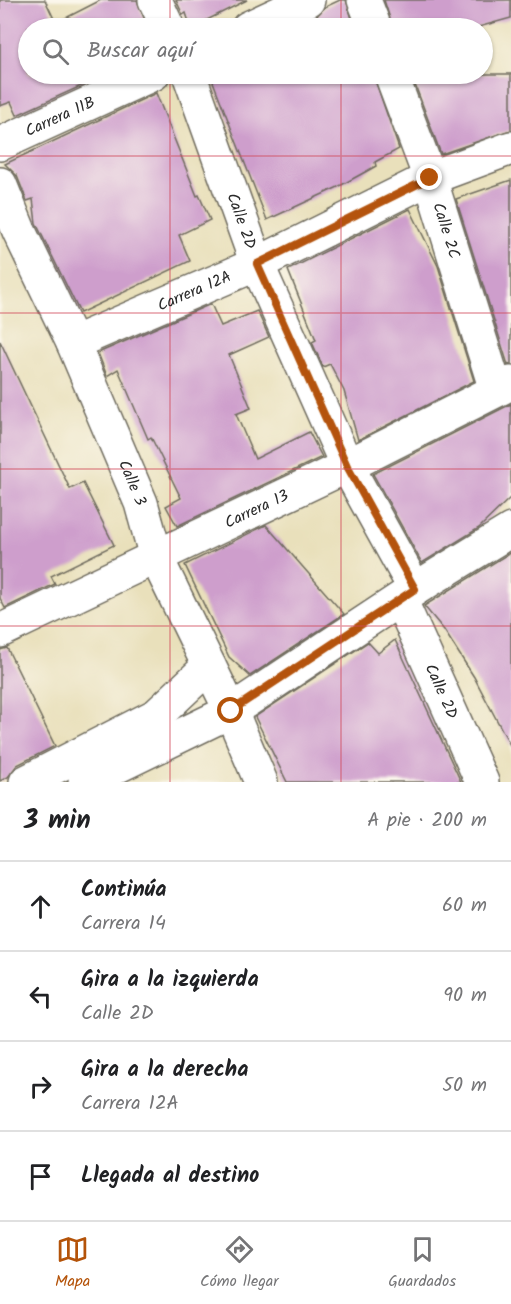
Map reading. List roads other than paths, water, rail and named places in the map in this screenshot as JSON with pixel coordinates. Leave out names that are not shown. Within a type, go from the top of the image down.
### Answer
[{"type":"street","points":[[154,0],[163,18]]},
{"type":"street","points":[[269,18],[308,0]]},
{"type":"street","points":[[364,0],[371,18]]},
{"type":"street","name":"Carrera 11B","points":[[0,144],[131,84]]},
{"type":"street","name":"Calle 2D","points":[[193,84],[257,264],[347,466],[408,595],[482,782]]},
{"type":"street","name":"Calle 2C","points":[[395,84],[503,386]]},
{"type":"street","name":"Carrera 12A","points":[[73,343],[257,264],[430,178],[511,148]]},
{"type":"street","name":"Calle 3","points":[[0,184],[9,235],[73,343],[141,502],[156,557],[231,711],[261,782]]},
{"type":"street","name":"Carrera 13","points":[[0,631],[347,466],[503,386]]},
{"type":"street","points":[[85,782],[231,711],[511,530]]},
{"type":"street","points":[[27,782],[157,715],[209,666]]}]
